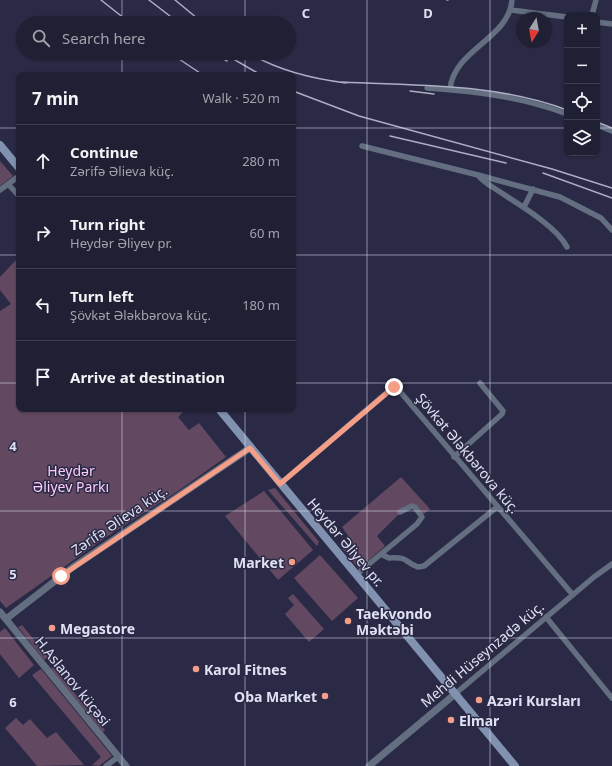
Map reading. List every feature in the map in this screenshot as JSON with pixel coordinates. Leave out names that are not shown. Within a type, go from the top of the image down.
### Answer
[{"type":"main road","points":[[0,146],[16,165]]},
{"type":"main road","name":"Heydər Əliyev pr.","points":[[221,412],[515,766]]},
{"type":"street","points":[[450,89],[456,69],[505,21],[511,10],[512,0]]},
{"type":"street","points":[[593,12],[596,0]]},
{"type":"street","points":[[511,10],[564,17]]},
{"type":"street","points":[[600,22],[612,24]]},
{"type":"street","points":[[427,88],[450,89],[532,102],[564,113]]},
{"type":"street","points":[[600,126],[612,131]]},
{"type":"street","points":[[362,146],[560,197],[601,218],[612,230]]},
{"type":"street","points":[[478,175],[484,181],[524,207],[556,232],[568,247]]},
{"type":"street","points":[[0,190],[16,178]]},
{"type":"street","points":[[8,184],[16,193]]},
{"type":"street","points":[[524,207],[533,189]]},
{"type":"street","points":[[454,457],[502,414],[503,411],[480,383]]},
{"type":"street","name":"Şövkət Ələkbərova küç.","points":[[280,484],[394,387],[399,389],[454,457],[573,594]]},
{"type":"street","name":"Zərifə Əlieva küç.","points":[[6,619],[73,567],[250,448]]},
{"type":"street","points":[[356,575],[417,524],[422,517],[415,507],[412,506],[400,512]]},
{"type":"street","points":[[382,554],[389,558],[405,558],[416,566],[424,566],[497,507]]},
{"type":"street","name":"Mehdi Hüseynzadə küç.","points":[[369,766],[573,594],[612,564]]},
{"type":"street","name":"H.Aslanov küçəsi","points":[[0,612],[126,766]]},
{"type":"street","points":[[546,617],[612,698]]},
{"type":"street","points":[[106,766],[118,757]]},
{"type":"green space","points":[[0,161],[13,176],[0,186]]},
{"type":"green space","name":"Heydər Əliyev Parkı","points":[[16,260],[16,412],[183,412],[178,417],[189,430],[199,423],[226,457],[178,491],[105,538],[6,608],[0,601],[0,311],[11,304],[0,290],[0,277]]},
{"type":"green space","points":[[401,477],[430,509],[420,517],[408,505],[377,536],[385,546],[359,569],[342,548],[351,540],[342,527]]},
{"type":"green space","points":[[275,488],[319,542],[317,546],[268,490]]},
{"type":"green space","points":[[264,491],[313,550],[278,580],[225,516]]},
{"type":"green space","points":[[320,555],[358,598],[332,621],[294,578]]},
{"type":"green space","points":[[293,594],[324,629],[309,642],[285,614],[294,605],[288,598]]},
{"type":"green space","points":[[22,625],[48,657],[44,660],[18,627]]},
{"type":"green space","points":[[5,628],[34,665],[19,678],[0,654],[0,632]]},
{"type":"green space","points":[[53,667],[105,730],[103,732],[51,669]]},
{"type":"green space","points":[[41,669],[112,756],[99,766],[92,765],[101,757],[32,675]]},
{"type":"green space","points":[[16,718],[23,725],[30,719],[47,738],[56,732],[84,765],[37,766],[5,728]]},
{"type":"railway","points":[[101,0],[121,16]]},
{"type":"railway","points":[[149,0],[170,16]]},
{"type":"railway","points":[[175,0],[194,16]]},
{"type":"railway","points":[[180,60],[198,72]]},
{"type":"railway","points":[[235,60],[256,72]]},
{"type":"railway","points":[[262,60],[293,72]]},
{"type":"railway","points":[[296,73],[346,83]]},
{"type":"railway","points":[[342,82],[427,85],[484,90],[540,101],[564,109]]},
{"type":"railway","points":[[410,91],[434,94]]},
{"type":"railway","points":[[296,92],[359,116],[552,169],[612,188]]},
{"type":"railway","points":[[600,123],[612,128]]},
{"type":"railway","points":[[390,136],[506,163]]},
{"type":"railway","points":[[543,173],[612,198]]},
{"type":"place","name":"Market","points":[[292,562]]},
{"type":"place","name":"Taekvondo Məktəbi","points":[[348,621]]},
{"type":"place","name":"Megastore","points":[[52,628]]},
{"type":"place","name":"Karol Fitnes","points":[[196,669]]},
{"type":"place","name":"Oba Market","points":[[325,696]]},
{"type":"place","name":"Azəri Kursları","points":[[479,700]]},
{"type":"place","name":"Elmar","points":[[451,720]]},
{"type":"route","points":[[61,576],[250,448],[280,484],[394,387]]}]
